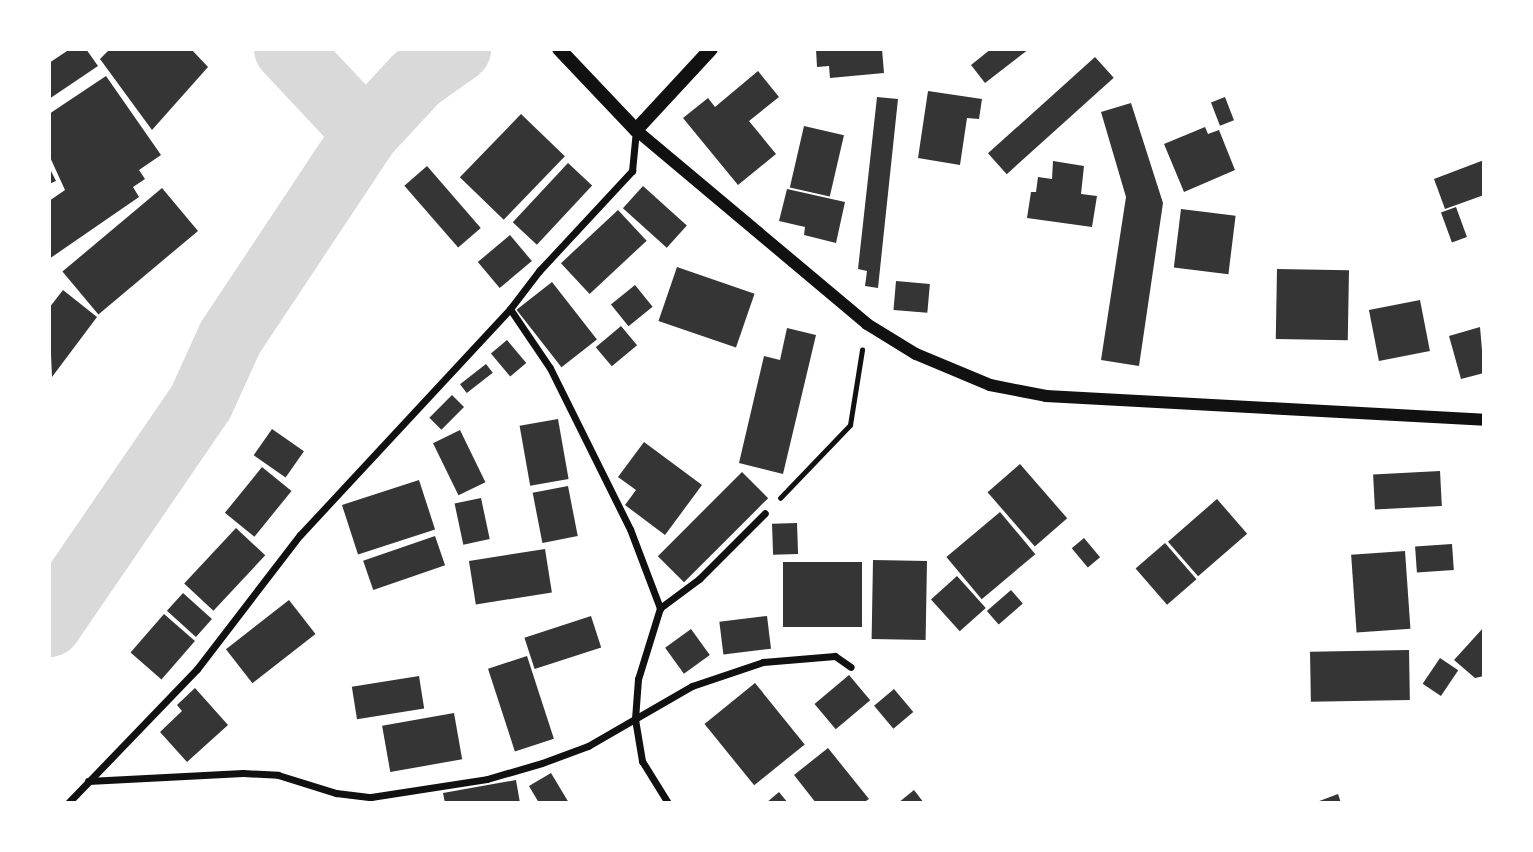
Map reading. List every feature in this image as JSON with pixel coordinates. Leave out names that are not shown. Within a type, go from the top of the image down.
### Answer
[{"type":"main road","points":[[559,49],[636,130],[710,49]]},
{"type":"street","points":[[68,803],[197,669],[300,535],[510,309],[539,271],[632,171],[636,130]]},
{"type":"street","points":[[636,130],[867,324],[916,354],[990,386],[1046,396],[1484,420]]},
{"type":"street","points":[[510,309],[550,368],[630,528],[660,608]]},
{"type":"street","points":[[668,803],[642,761],[635,719],[638,679],[660,608],[699,579],[765,513]]},
{"type":"street","points":[[88,782],[243,773],[278,775],[335,793],[371,797],[487,779],[588,746],[692,686],[763,662],[835,656],[851,667]]},
{"type":"path","points":[[765,513],[849,425],[867,324]]},
{"type":"building","points":[[70,49],[86,49],[98,66],[49,99],[49,63]]},
{"type":"building","points":[[110,49],[191,49],[208,67],[152,130],[100,59]]},
{"type":"building","points":[[816,49],[882,49],[884,73],[830,78],[829,66],[817,67]]},
{"type":"building","points":[[991,49],[1029,49],[985,83],[971,65]]},
{"type":"building","points":[[1095,57],[1114,78],[1007,174],[988,153]]},
{"type":"building","points":[[758,71],[779,97],[749,121],[776,154],[738,185],[683,118],[708,98],[715,107]]},
{"type":"building","points":[[106,76],[161,155],[139,170],[145,179],[133,187],[139,197],[49,259],[49,201],[65,190],[49,155],[49,114]]},
{"type":"building","points":[[928,91],[982,99],[979,119],[967,118],[960,165],[918,158]]},
{"type":"building","points":[[877,97],[898,99],[878,288],[865,286],[867,271],[858,269]]},
{"type":"building","points":[[1225,97],[1234,120],[1220,126],[1211,102]]},
{"type":"building","points":[[1131,103],[1163,203],[1139,366],[1101,360],[1126,197],[1101,112]]},
{"type":"building","points":[[521,114],[565,156],[504,220],[460,177]]},
{"type":"building","points":[[804,126],[844,135],[830,197],[790,187]]},
{"type":"building","points":[[1205,127],[1208,134],[1219,130],[1235,170],[1184,192],[1164,144]]},
{"type":"building","points":[[1484,160],[1484,195],[1445,209],[1434,179]]},
{"type":"building","points":[[1053,161],[1084,166],[1081,194],[1097,196],[1092,227],[1027,218],[1031,192],[1036,192],[1038,177],[1052,179]]},
{"type":"building","points":[[568,163],[592,186],[537,245],[513,222]]},
{"type":"building","points":[[427,166],[481,228],[458,248],[404,186]]},
{"type":"building","points":[[49,167],[56,181],[49,184]]},
{"type":"building","points":[[643,186],[687,225],[667,248],[623,208]]},
{"type":"building","points":[[162,188],[198,231],[98,314],[62,272]]},
{"type":"building","points":[[787,189],[845,202],[836,243],[804,235],[805,227],[779,221]]},
{"type":"building","points":[[1456,207],[1467,237],[1452,243],[1441,212]]},
{"type":"building","points":[[1181,209],[1236,216],[1228,274],[1174,268]]},
{"type":"building","points":[[618,210],[647,241],[590,294],[561,263]]},
{"type":"building","points":[[510,235],[532,261],[500,288],[478,262]]},
{"type":"building","points":[[677,267],[755,294],[736,348],[658,321]]},
{"type":"building","points":[[1277,269],[1349,270],[1348,340],[1276,339]]},
{"type":"building","points":[[896,281],[930,284],[927,313],[893,310]]},
{"type":"building","points":[[552,282],[597,340],[561,367],[517,310]]},
{"type":"building","points":[[635,285],[653,307],[629,326],[611,305]]},
{"type":"building","points":[[63,290],[97,317],[52,377],[49,308]]},
{"type":"building","points":[[1420,300],[1430,351],[1379,361],[1369,310]]},
{"type":"building","points":[[621,326],[637,345],[612,366],[596,347]]},
{"type":"building","points":[[1480,327],[1484,373],[1461,379],[1449,336]]},
{"type":"building","points":[[787,328],[816,335],[783,474],[739,463],[764,356],[780,360]]},
{"type":"building","points":[[507,340],[526,363],[510,376],[491,353]]},
{"type":"building","points":[[486,364],[493,373],[467,393],[460,384]]},
{"type":"building","points":[[452,395],[464,407],[441,430],[429,418]]},
{"type":"building","points":[[558,419],[569,479],[530,486],[520,426]]},
{"type":"building","points":[[272,429],[304,451],[286,478],[254,455]]},
{"type":"building","points":[[460,430],[485,482],[458,495],[433,443]]},
{"type":"building","points":[[644,442],[702,485],[665,535],[625,505],[636,490],[618,477]]},
{"type":"building","points":[[1020,464],[1067,518],[1035,547],[988,492]]},
{"type":"building","points":[[262,467],[292,491],[254,537],[225,513]]},
{"type":"building","points":[[1440,471],[1442,506],[1375,509],[1373,475]]},
{"type":"building","points":[[742,472],[768,498],[684,582],[658,556]]},
{"type":"building","points":[[419,480],[435,529],[358,554],[342,505]]},
{"type":"building","points":[[568,486],[578,536],[542,543],[533,493]]},
{"type":"building","points":[[481,498],[490,539],[463,545],[455,504]]},
{"type":"building","points":[[1217,499],[1247,534],[1198,576],[1168,542]]},
{"type":"building","points":[[1000,512],[1035,554],[982,599],[946,557]]},
{"type":"building","points":[[797,523],[798,554],[773,555],[772,524]]},
{"type":"building","points":[[236,528],[265,555],[213,611],[184,584]]},
{"type":"building","points":[[435,536],[445,565],[373,590],[363,561]]},
{"type":"building","points":[[1084,538],[1100,557],[1088,567],[1072,548]]},
{"type":"building","points":[[1165,543],[1196,579],[1167,605],[1136,569]]},
{"type":"building","points":[[1452,544],[1454,570],[1417,573],[1415,547]]},
{"type":"building","points":[[545,549],[552,592],[476,605],[469,561]]},
{"type":"building","points":[[1405,551],[1410,629],[1357,633],[1351,555]]},
{"type":"building","points":[[873,560],[927,561],[926,640],[872,639]]},
{"type":"building","points":[[783,562],[862,562],[862,627],[783,627]]},
{"type":"building","points":[[957,576],[986,608],[960,631],[931,599]]},
{"type":"building","points":[[1011,590],[1023,604],[999,625],[987,611]]},
{"type":"building","points":[[183,593],[212,619],[196,637],[167,611]]},
{"type":"building","points":[[289,600],[315,634],[252,683],[226,649]]},
{"type":"building","points":[[164,614],[195,641],[161,679],[131,652]]},
{"type":"building","points":[[591,616],[601,647],[535,669],[524,638]]},
{"type":"building","points":[[767,616],[771,649],[723,655],[719,622]]},
{"type":"building","points":[[1484,627],[1484,676],[1475,678],[1454,660]]},
{"type":"building","points":[[691,629],[710,655],[684,674],[665,648]]},
{"type":"building","points":[[1409,650],[1410,700],[1311,702],[1310,652]]},
{"type":"building","points":[[527,656],[554,739],[515,751],[488,669]]},
{"type":"building","points":[[1440,658],[1458,670],[1441,696],[1423,684]]},
{"type":"building","points":[[849,675],[870,700],[836,729],[815,704]]},
{"type":"building","points":[[419,676],[424,709],[357,719],[352,687]]},
{"type":"building","points":[[755,683],[805,744],[754,785],[704,724]]},
{"type":"building","points":[[195,688],[228,725],[187,762],[160,732],[182,711],[177,705]]},
{"type":"building","points":[[894,689],[913,712],[893,729],[874,706]]},
{"type":"building","points":[[454,713],[462,759],[390,772],[382,726]]},
{"type":"building","points":[[828,748],[869,799],[863,803],[816,803],[794,775]]},
{"type":"building","points":[[551,773],[569,803],[539,803],[529,786]]},
{"type":"building","points":[[516,780],[520,803],[445,803],[443,793]]},
{"type":"building","points":[[914,790],[924,803],[898,803]]},
{"type":"building","points":[[779,792],[788,803],[766,803]]},
{"type":"building","points":[[1338,794],[1341,803],[1314,803]]},
{"type":"waterway","points":[[287,49],[366,133]]},
{"type":"waterway","points":[[49,624],[201,402],[230,338],[366,133],[416,79],[458,49]]}]
